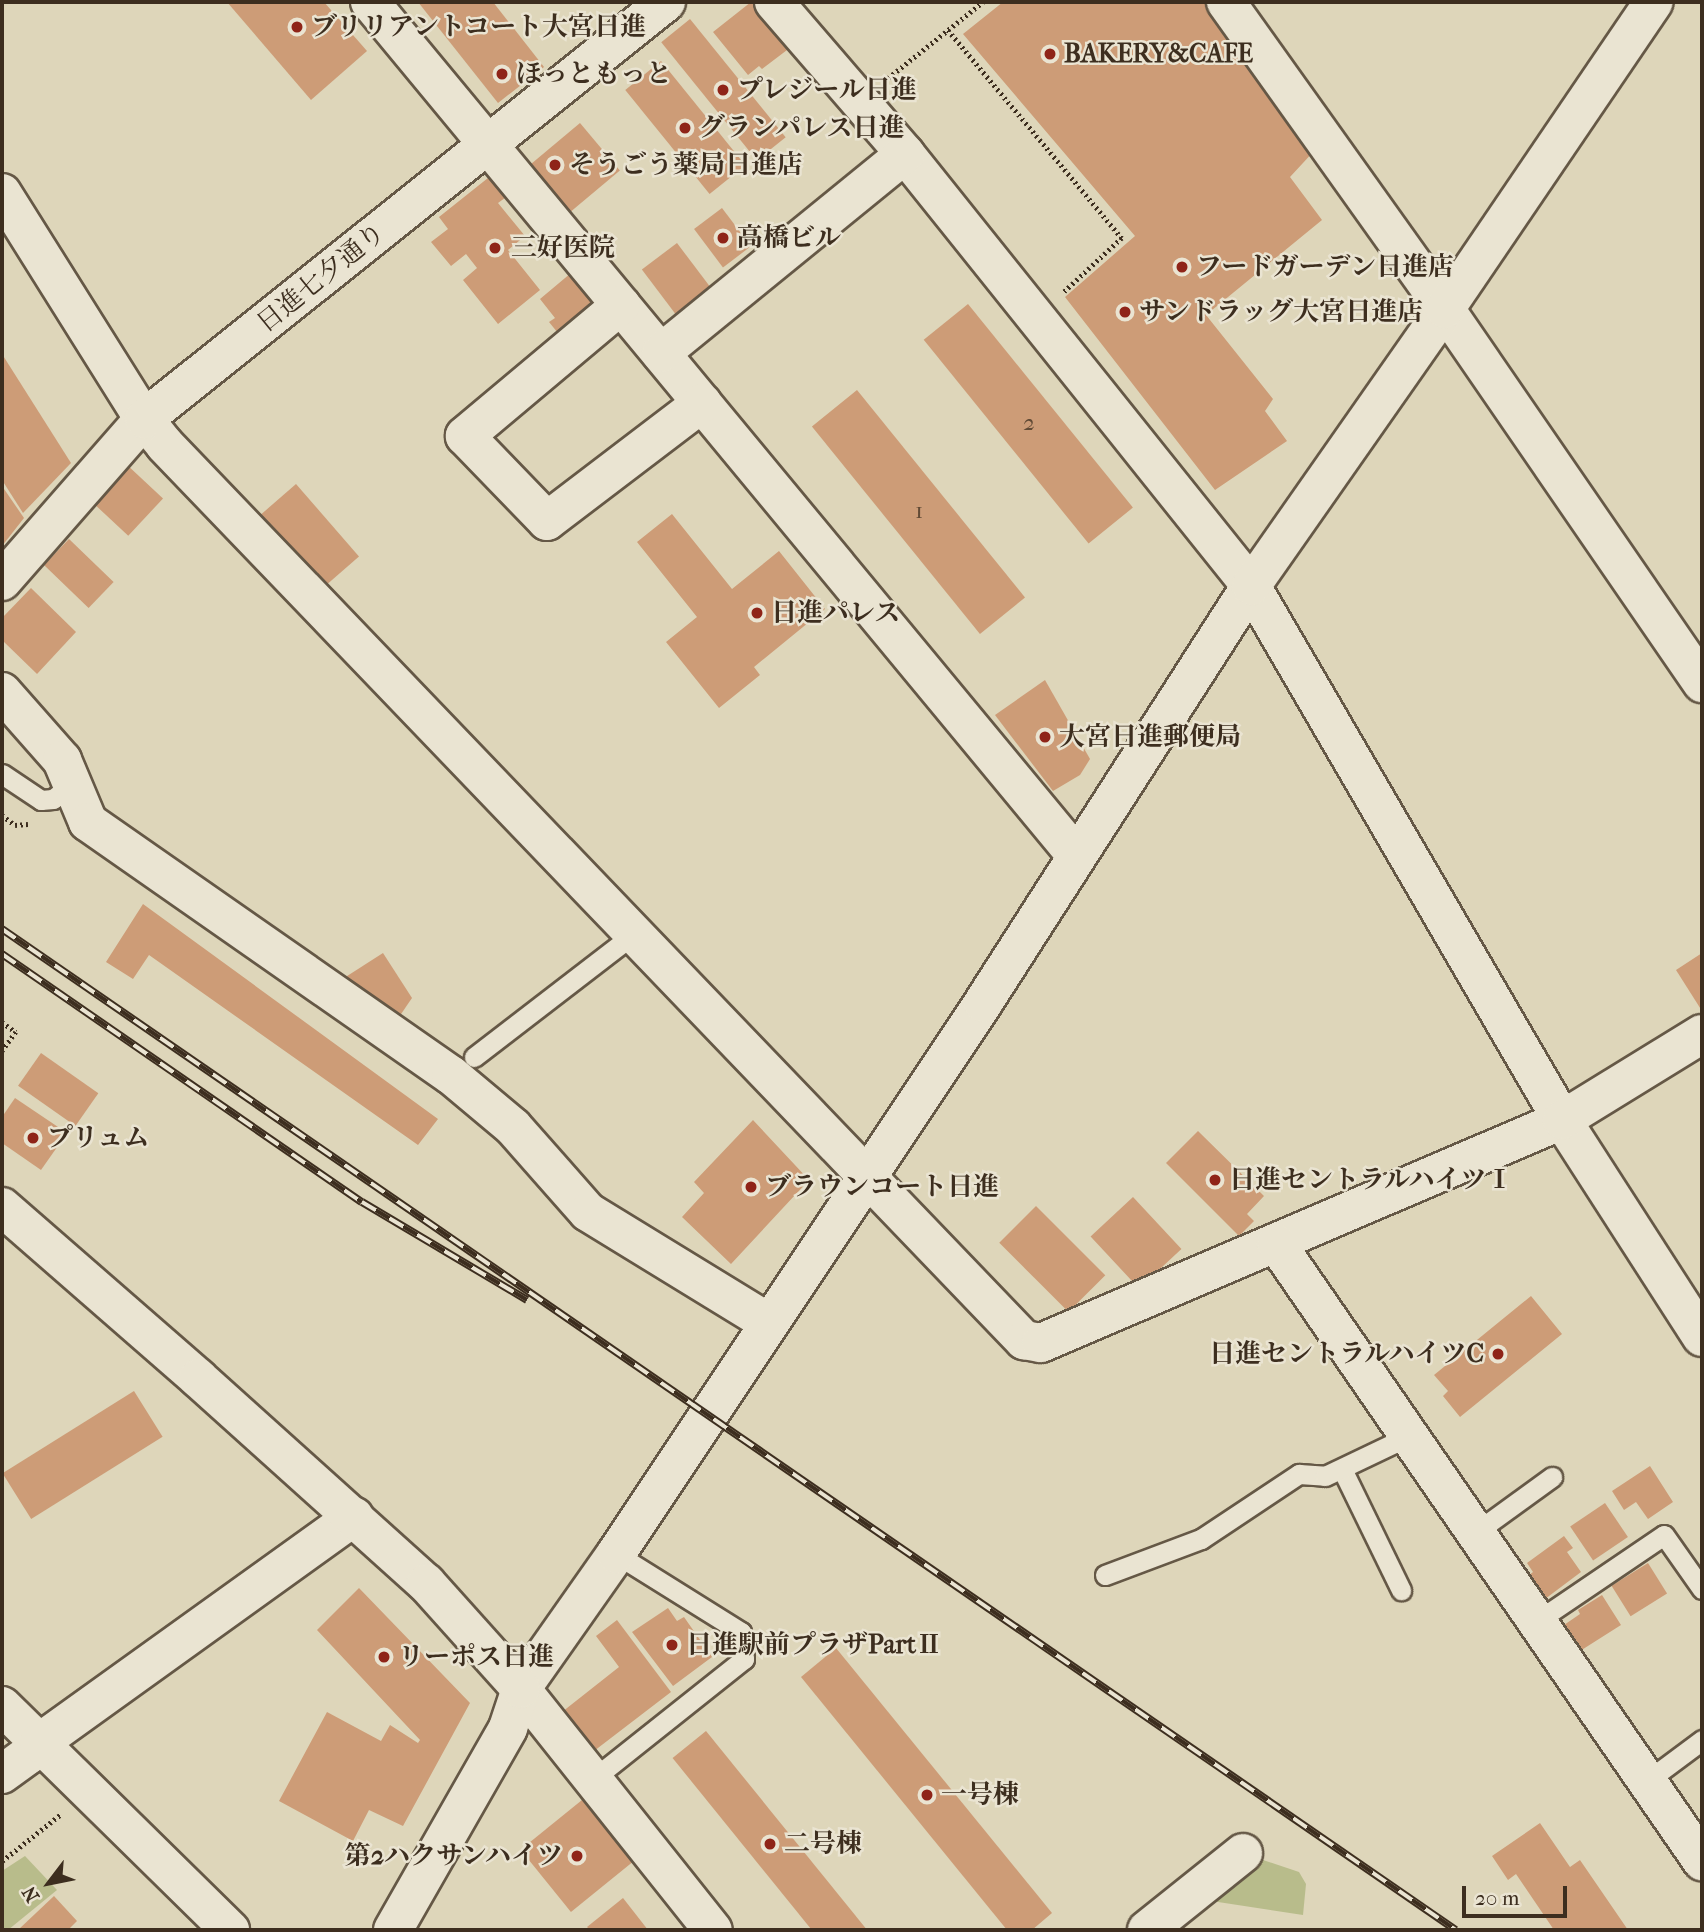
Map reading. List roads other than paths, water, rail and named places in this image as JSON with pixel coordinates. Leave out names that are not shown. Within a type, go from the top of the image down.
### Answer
[{"type":"street","points":[[370,2],[1076,855]]},
{"type":"street","name":"日進七夕通り","points":[[2,581],[144,419],[666,2]]},
{"type":"street","points":[[774,2],[862,100],[1251,586],[1562,1120],[1702,1337]]},
{"type":"street","points":[[1226,2],[1446,309],[1702,683]]},
{"type":"street","points":[[393,1930],[508,1728],[521,1689],[616,1554],[983,1003],[1251,586],[1446,309],[1654,2]]},
{"type":"street","points":[[661,354],[905,154]]},
{"type":"street","points":[[2,193],[144,419],[1024,1339],[1041,1343],[1562,1120],[1702,1034]]},
{"type":"street","points":[[621,305],[465,436],[547,521],[702,403]]},
{"type":"street","points":[[4,700],[62,760],[88,822],[451,1075],[513,1127],[588,1212],[769,1323]]},
{"type":"street","points":[[2,1207],[426,1583],[521,1689],[713,1930]]},
{"type":"street","points":[[1276,1243],[1702,1861]]},
{"type":"street","points":[[2,1773],[28,1755],[39,1743],[354,1517]]},
{"type":"street","points":[[2,1706],[230,1930]]},
{"type":"street","points":[[1147,1930],[1242,1853]]},
{"type":"lane","points":[[2,774],[41,800],[53,799],[72,784]]},
{"type":"lane","points":[[474,1057],[635,934]]},
{"type":"lane","points":[[1105,1575],[1202,1539],[1299,1474],[1325,1476],[1409,1436]]},
{"type":"lane","points":[[1342,1469],[1401,1590]]},
{"type":"lane","points":[[1476,1532],[1552,1477]]},
{"type":"lane","points":[[1537,1621],[1664,1535],[1702,1589]]},
{"type":"lane","points":[[593,1779],[744,1659],[741,1632],[616,1554]]},
{"type":"lane","points":[[1647,1781],[1702,1740]]},
{"type":"railway","points":[[2,929],[1456,1930]]},
{"type":"railway","points":[[2,954],[362,1202],[527,1300]]},
{"type":"place","name":"ブリリアントコート大宮日進","points":[[297,27]]},
{"type":"place","name":"BAKERY&CAFE","points":[[1050,54]]},
{"type":"place","name":"ほっともっと","points":[[502,74]]},
{"type":"place","name":"プレジール日進","points":[[723,90]]},
{"type":"place","name":"グランパレス日進","points":[[685,128]]},
{"type":"place","name":"そうごう薬局日進店","points":[[555,165]]},
{"type":"place","name":"高橋ビル","points":[[723,238]]},
{"type":"place","name":"三好医院","points":[[495,248]]},
{"type":"place","name":"フードガーデン日進店","points":[[1182,267]]},
{"type":"place","name":"サンドラッグ大宮日進店","points":[[1125,312]]},
{"type":"place","name":"日進パレス","points":[[757,613]]},
{"type":"place","name":"大宮日進郵便局","points":[[1045,737]]},
{"type":"place","name":"プリュム","points":[[33,1138]]},
{"type":"place","name":"日進セントラルハイツⅠ","points":[[1215,1180]]},
{"type":"place","name":"ブラウンコート日進","points":[[751,1187]]},
{"type":"place","name":"日進セントラルハイツC","points":[[1498,1354]]},
{"type":"place","name":"日進駅前プラザPartⅡ","points":[[672,1645]]},
{"type":"place","name":"リーポス日進","points":[[384,1657]]},
{"type":"place","name":"一号棟","points":[[927,1795]]},
{"type":"place","name":"二号棟","points":[[770,1844]]},
{"type":"place","name":"第2ハクサンハイツ","points":[[577,1856]]}]
